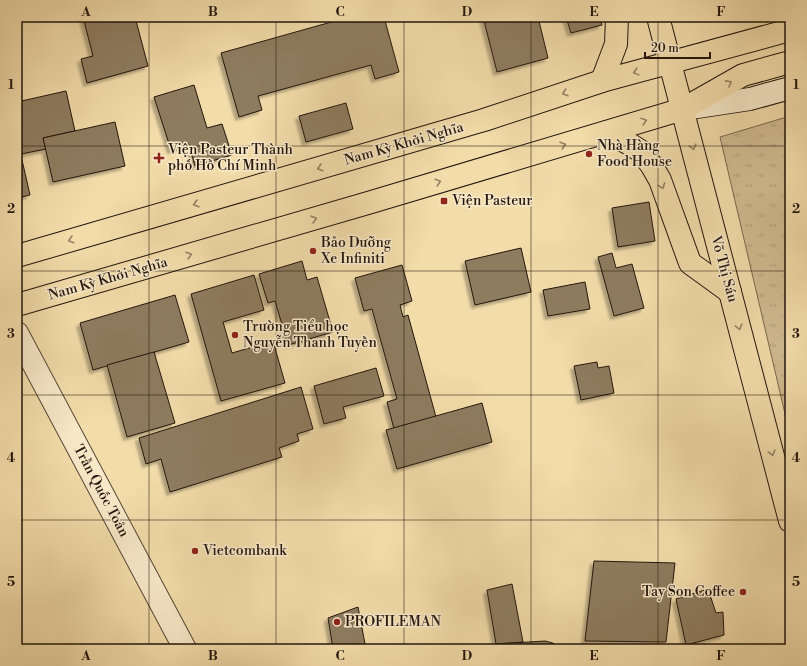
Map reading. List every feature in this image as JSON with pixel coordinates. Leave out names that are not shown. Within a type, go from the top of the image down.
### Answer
[{"type":"main road","points":[[602,81],[616,44],[617,17]]},
{"type":"main road","name":"Võ Thị Sáu","points":[[658,17],[790,521]]},
{"type":"main road","name":"Nam Kỳ Khởi Nghĩa","points":[[17,256],[484,120],[602,81],[790,30]]},
{"type":"main road","name":"Nam Kỳ Khởi Nghĩa","points":[[17,305],[353,208],[683,109],[743,75],[790,62]]},
{"type":"main road","points":[[607,132],[642,152],[660,180],[690,263],[730,292]]},
{"type":"street","name":"Nam Kỳ Khởi Nghĩa","points":[[683,109],[750,99],[790,88]]},
{"type":"street","name":"Trần Quốc Toản","points":[[17,333],[185,649]]},
{"type":"green space","points":[[790,116],[790,435],[720,137]]},
{"type":"building","points":[[83,17],[135,17],[148,66],[87,83],[81,59],[93,56]]},
{"type":"building","points":[[349,17],[384,17],[399,72],[375,79],[371,65],[258,96],[262,110],[239,117],[221,53]]},
{"type":"building","points":[[483,17],[538,17],[548,58],[497,72]]},
{"type":"building","points":[[566,17],[600,17],[602,25],[571,33]]},
{"type":"building","points":[[194,85],[207,128],[222,124],[232,155],[195,166],[189,144],[171,150],[154,97]]},
{"type":"building","points":[[66,91],[75,131],[43,138],[46,149],[21,154],[17,138],[17,102]]},
{"type":"building","points":[[346,103],[353,129],[306,142],[299,116]]},
{"type":"building","points":[[115,122],[125,166],[53,182],[43,138]]},
{"type":"building","points":[[17,138],[30,195],[17,198]]},
{"type":"building","points":[[649,202],[655,241],[618,247],[612,208]]},
{"type":"building","points":[[521,248],[531,292],[475,305],[465,261]]},
{"type":"building","points":[[612,253],[616,268],[632,264],[644,308],[614,316],[598,257]]},
{"type":"building","points":[[302,261],[307,280],[317,277],[333,332],[288,345],[275,301],[268,303],[259,274]]},
{"type":"building","points":[[402,265],[412,301],[400,305],[403,317],[408,315],[436,417],[394,429],[387,402],[397,399],[372,309],[364,311],[355,278]]},
{"type":"building","name":"Trường Tiểu học Nguyễn Thanh Tuyền","points":[[254,275],[264,310],[223,322],[232,353],[273,341],[285,383],[221,401],[191,294]]},
{"type":"building","points":[[585,282],[590,309],[548,316],[543,290]]},
{"type":"building","points":[[175,295],[189,342],[93,370],[80,323]]},
{"type":"building","points":[[154,352],[175,423],[127,437],[107,365]]},
{"type":"building","points":[[597,362],[598,368],[609,366],[614,393],[581,400],[574,366]]},
{"type":"building","points":[[376,368],[384,396],[343,407],[346,418],[324,424],[314,386]]},
{"type":"building","points":[[301,387],[313,429],[297,434],[299,441],[279,448],[282,457],[170,492],[161,459],[146,464],[139,438]]},
{"type":"building","points":[[482,403],[492,442],[397,469],[386,430]]},
{"type":"building","points":[[594,561],[675,563],[666,642],[585,641]]},
{"type":"building","points":[[512,584],[523,642],[496,644],[487,590]]},
{"type":"building","points":[[708,589],[716,613],[723,612],[724,635],[686,645],[676,599]]},
{"type":"building","points":[[358,607],[366,649],[333,649],[328,618]]},
{"type":"building","points":[[545,641],[553,643],[560,649],[496,649],[496,644]]},
{"type":"place","name":"Nhà Hàng Food House","points":[[589,154]]},
{"type":"place","name":"Viện Pasteur Thành phố Hồ Chí Minh","points":[[159,158]]},
{"type":"place","name":"Viện Pasteur","points":[[444,201]]},
{"type":"place","name":"Bảo Dưỡng Xe Infiniti","points":[[313,251]]},
{"type":"place","name":"Trường Tiểu học Nguyễn Thanh Tuyền","points":[[235,335]]},
{"type":"place","name":"Vietcombank","points":[[195,551]]},
{"type":"place","name":"Tay Son Coffee","points":[[743,592]]},
{"type":"place","name":"PROFILEMAN","points":[[337,622]]}]
